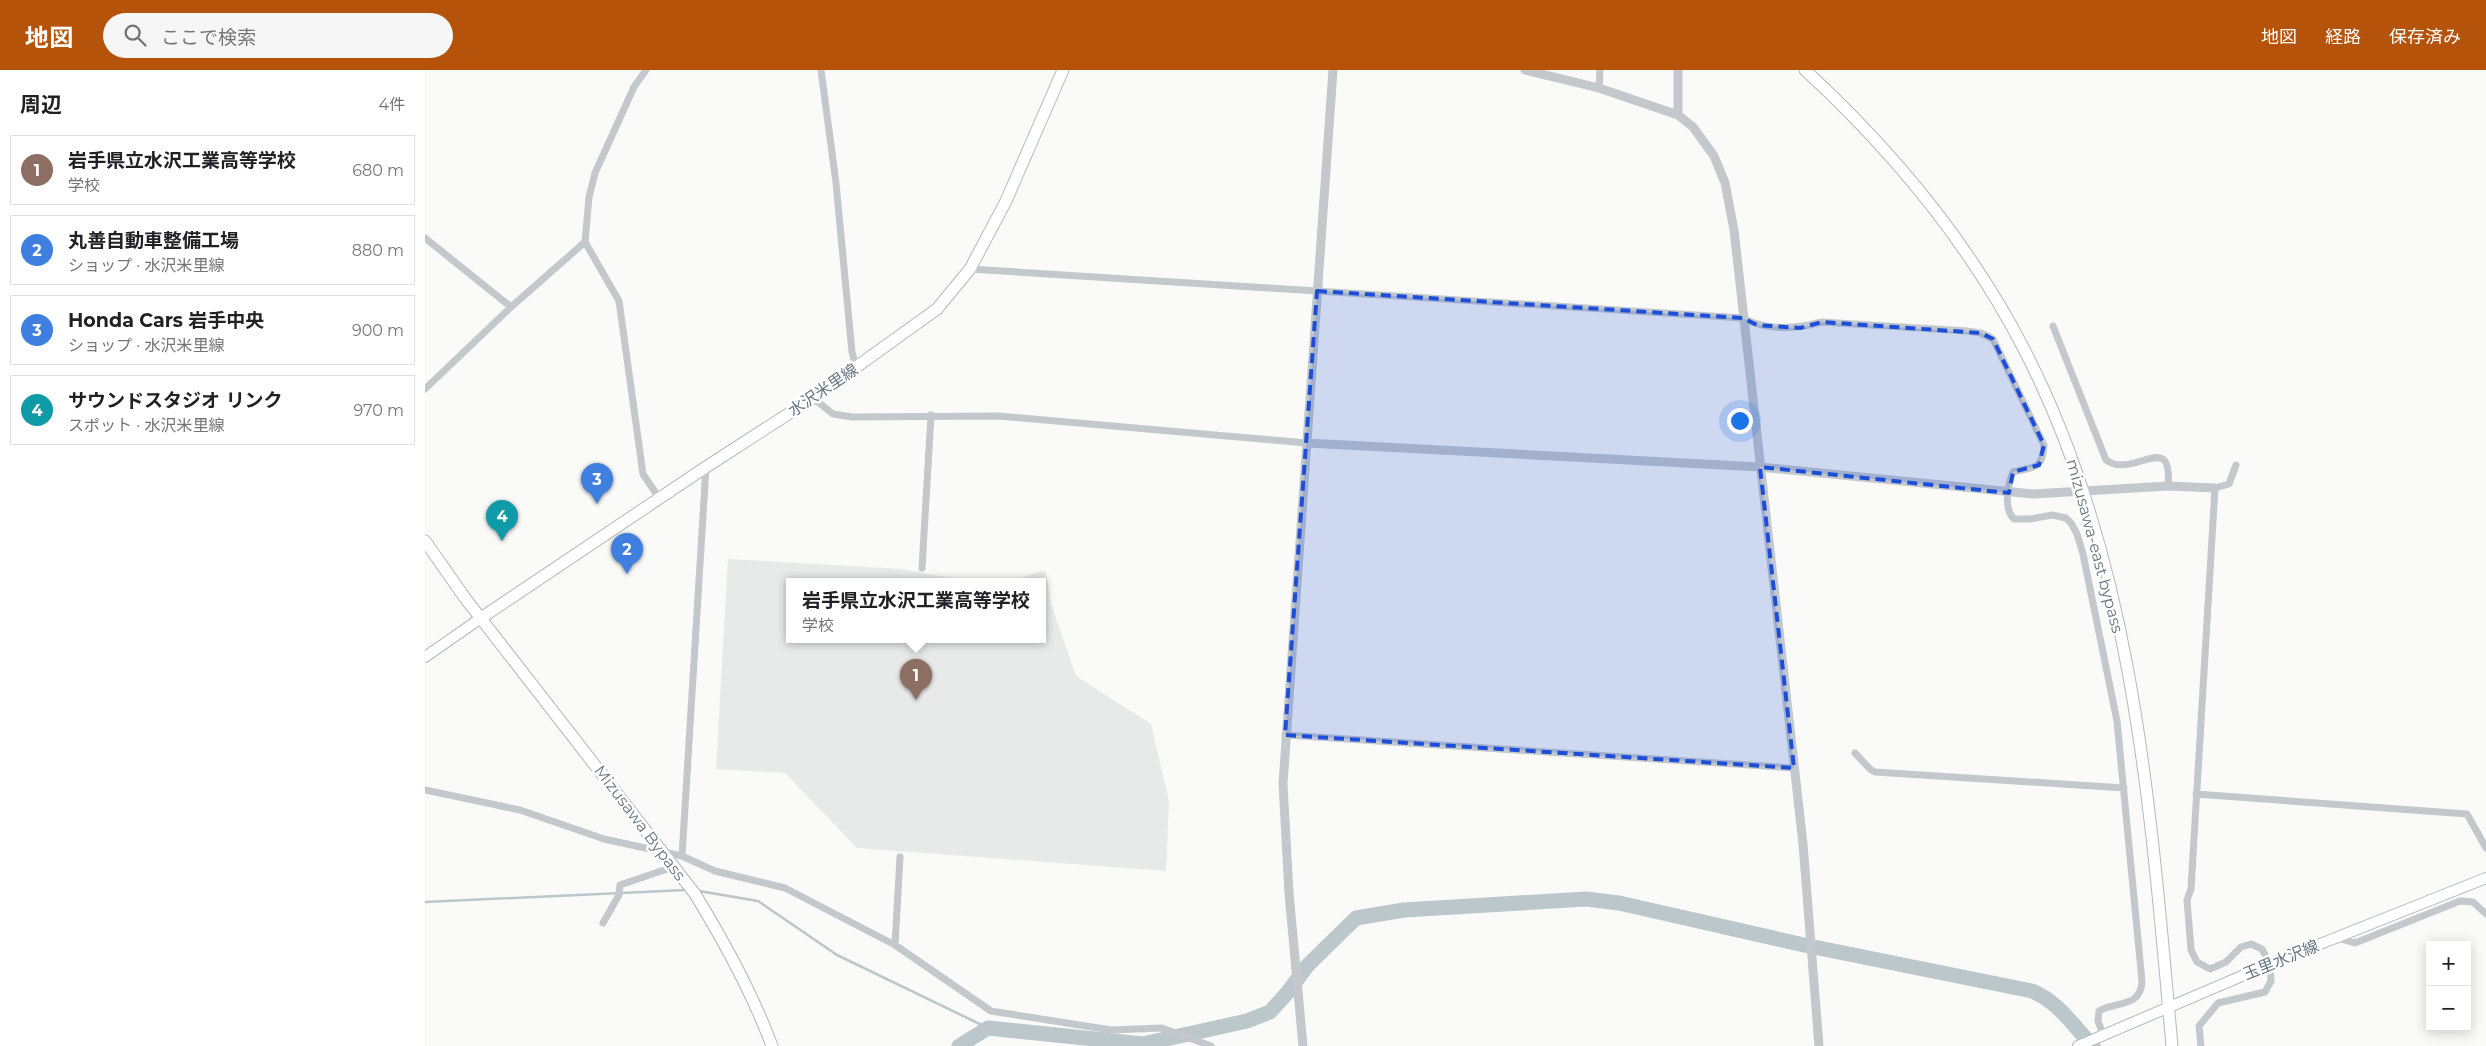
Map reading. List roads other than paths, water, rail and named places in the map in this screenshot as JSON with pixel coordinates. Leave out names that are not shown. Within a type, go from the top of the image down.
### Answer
[{"type":"main road","name":"水沢米里線","points":[[481,618],[659,498],[813,398],[937,309],[970,269],[1006,201],[1063,70]]},
{"type":"main road","name":"mizusawa-east bypass","points":[[1805,70],[1869,131],[1907,174],[1968,258],[1999,305],[2026,354],[2049,404],[2083,491],[2103,562],[2122,643],[2137,730],[2172,1046]]},
{"type":"main road","name":"Mizusawa Bypass","points":[[425,541],[481,618],[695,894],[727,946],[747,984],[772,1046]]},
{"type":"main road","points":[[425,657],[481,618]]},
{"type":"main road","name":"玉里水沢線","points":[[2078,1046],[2104,1037],[2270,964],[2486,878]]},
{"type":"street","points":[[646,70],[634,87],[595,172],[589,197],[585,242],[619,301],[643,474],[659,498]]},
{"type":"street","points":[[821,70],[836,183],[852,352],[856,368]]},
{"type":"street","points":[[1303,1046],[1289,893],[1283,784],[1333,70]]},
{"type":"street","points":[[1525,70],[1599,88],[1678,115],[1693,127],[1705,141],[1714,156],[1725,183],[1734,230],[1794,768],[1812,942],[1819,1046]]},
{"type":"street","points":[[1599,88],[1600,70]]},
{"type":"street","points":[[1678,115],[1679,70]]},
{"type":"street","points":[[425,238],[511,307]]},
{"type":"street","points":[[425,389],[511,307],[585,242]]},
{"type":"street","points":[[970,269],[1743,318],[1757,325],[1800,328],[1822,322],[1967,331],[1981,333],[1993,340],[2044,445],[2044,455],[2039,465],[2029,470],[2013,472],[2009,480],[2008,511],[2014,519],[2059,515],[2071,523],[2077,534],[2094,606],[2117,721],[2142,986],[2135,999],[2099,1011],[2098,1021],[2104,1037]]},
{"type":"street","points":[[2053,326],[2105,460],[2113,466],[2121,467],[2160,456],[2166,460],[2170,468],[2169,486]]},
{"type":"street","points":[[813,398],[833,414],[852,417],[998,416],[1307,443],[1760,467],[2009,493],[2033,494],[2169,486],[2215,488],[2229,484],[2236,465]]},
{"type":"street","points":[[922,568],[931,415]]},
{"type":"street","points":[[682,856],[706,467]]},
{"type":"street","points":[[2201,1046],[2199,1026],[2218,1003],[2265,992],[2271,981],[2270,964],[2262,949],[2251,944],[2241,947],[2226,962],[2210,969],[2197,962],[2191,950],[2187,900],[2191,889],[2215,488]]},
{"type":"street","points":[[1285,735],[1794,768]]},
{"type":"street","points":[[1855,752],[1875,772],[2124,788]]},
{"type":"street","points":[[425,790],[520,810],[603,839],[682,856],[715,871],[785,888],[895,945],[991,1011],[1111,1030],[1162,1028],[1211,1046]]},
{"type":"street","points":[[2196,794],[2467,814],[2486,848]]},
{"type":"street","points":[[895,945],[900,857]]},
{"type":"street","points":[[603,923],[619,895],[620,885],[673,867]]},
{"type":"street","points":[[2337,938],[2355,943],[2460,901],[2473,902],[2486,914]]},
{"type":"waterway","points":[[425,902],[686,890]]},
{"type":"waterway","points":[[699,891],[758,901],[837,955],[988,1028]]},
{"type":"waterway","points":[[959,1046],[988,1028],[1143,1044],[1247,1021],[1270,1012],[1307,966],[1356,918],[1404,910],[1586,899],[1619,903],[1804,945],[2032,991],[2058,1008],[2093,1046]]},
{"type":"place","name":"Honda Cars 岩手中央","points":[[597,504]]},
{"type":"place","name":"サウンドスタジオ リンク","points":[[502,541]]},
{"type":"place","name":"丸善自動車整備工場","points":[[627,574]]},
{"type":"place","name":"岩手県立水沢工業高等学校","points":[[916,700]]}]
